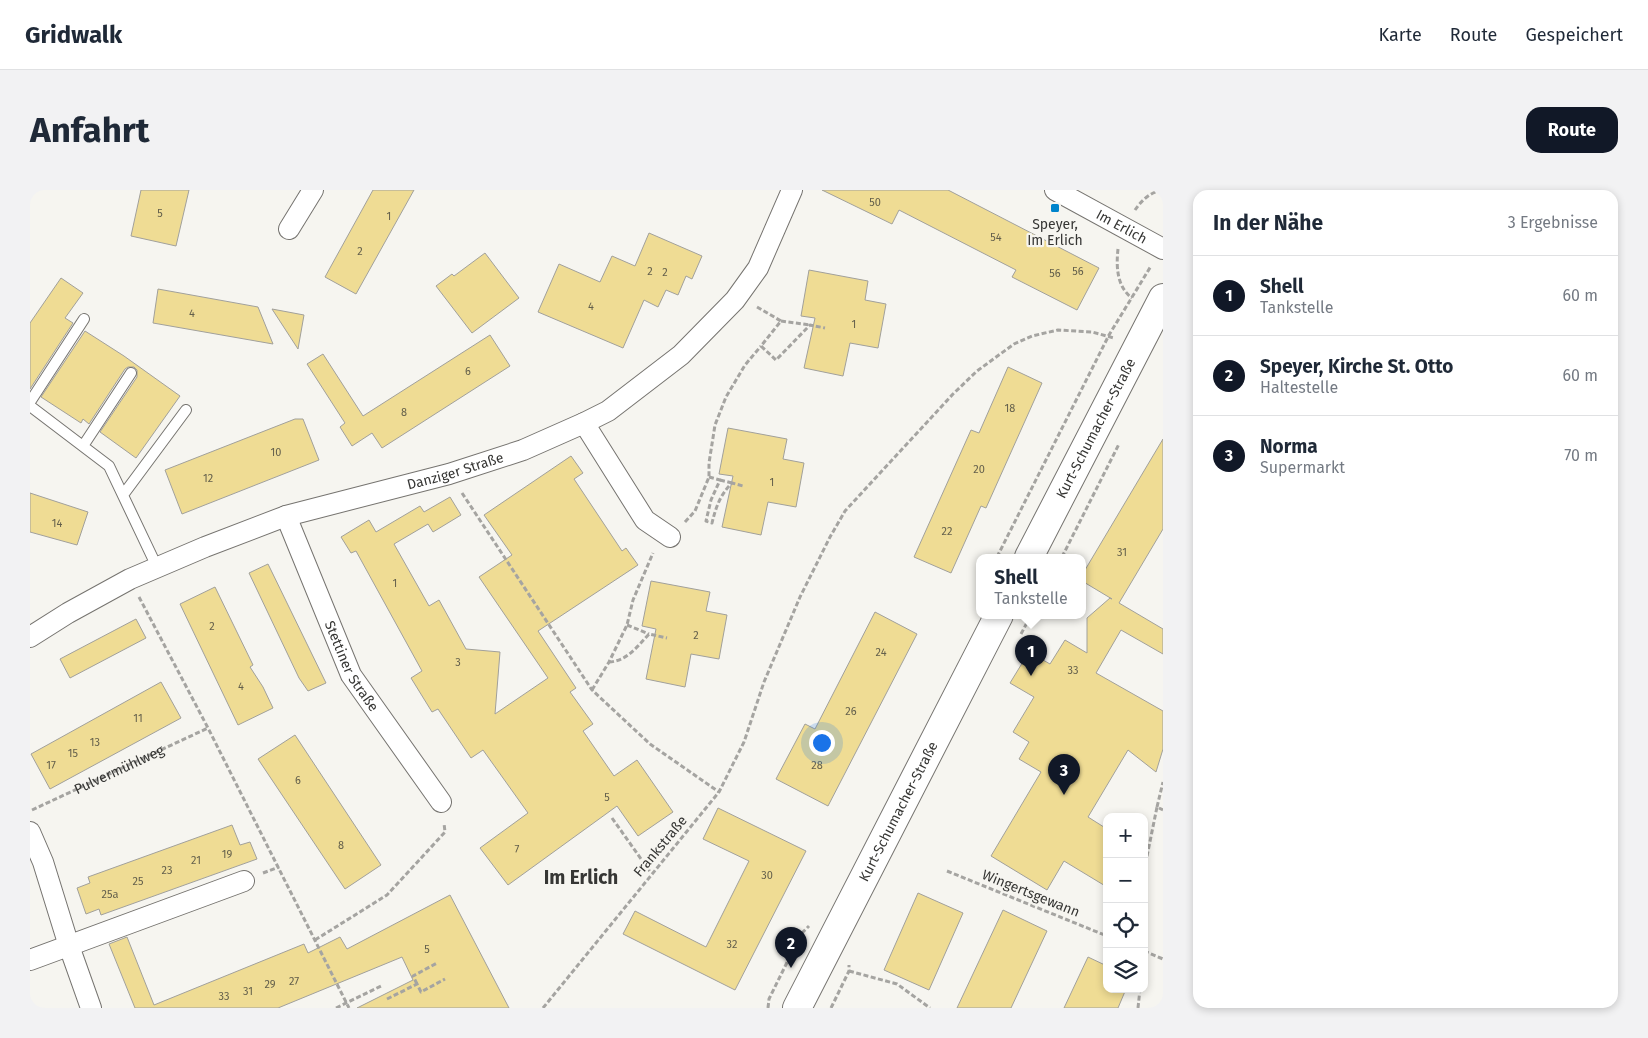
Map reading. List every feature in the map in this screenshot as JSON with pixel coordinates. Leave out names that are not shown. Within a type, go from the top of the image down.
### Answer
[{"type":"main road","name":"Kurt-Schumacher-Straße","points":[[1031,554],[1163,298]]},
{"type":"main road","name":"Kurt-Schumacher-Straße","points":[[797,1008],[997,619]]},
{"type":"street","points":[[289,229],[313,190]]},
{"type":"street","name":"Danziger Straße","points":[[30,637],[68,613],[130,579],[286,516],[449,474],[522,450],[584,424],[608,411],[681,355],[738,296],[758,268],[792,190]]},
{"type":"street","name":"Im Erlich","points":[[1055,190],[1162,249]]},
{"type":"street","points":[[584,424],[645,520],[670,537]]},
{"type":"street","name":"Stettiner Straße","points":[[286,516],[351,675],[441,802]]},
{"type":"street","points":[[30,832],[43,862],[69,946],[91,1008]]},
{"type":"street","points":[[30,960],[244,881]]},
{"type":"lane","points":[[30,402],[84,319]]},
{"type":"lane","points":[[82,446],[131,373]]},
{"type":"lane","points":[[30,406],[109,466],[157,567]]},
{"type":"lane","points":[[123,495],[186,410]]},
{"type":"path","points":[[999,554],[1109,336],[1130,297],[1162,249]]},
{"type":"path","points":[[738,296],[781,321],[825,328]]},
{"type":"path","points":[[592,690],[628,625],[633,600],[653,553],[695,511],[709,477],[709,463],[716,425],[726,397],[746,366],[781,321]]},
{"type":"path","points":[[761,346],[776,360],[810,325]]},
{"type":"path","name":"Frankstraße","points":[[543,1008],[651,873],[719,792],[744,742],[764,682],[800,597],[845,511],[977,371],[1007,349],[1032,336],[1058,330],[1092,332],[1109,336],[1137,349]]},
{"type":"path","points":[[1064,554],[1119,443]]},
{"type":"path","points":[[449,474],[592,690],[650,744],[719,792]]},
{"type":"path","points":[[709,477],[743,486]]},
{"type":"path","points":[[720,480],[711,500],[706,521],[712,522],[717,504],[732,483]]},
{"type":"path","points":[[130,579],[208,728],[349,1008]]},
{"type":"path","points":[[628,625],[649,634],[667,638]]},
{"type":"path","points":[[609,662],[618,661],[632,652],[649,634]]},
{"type":"path","name":"Pulvermühlweg","points":[[30,811],[208,728]]},
{"type":"path","points":[[1147,858],[1163,782]]},
{"type":"path","points":[[315,940],[388,895],[445,832],[441,802]]},
{"type":"path","points":[[1156,808],[1163,810]]},
{"type":"path","points":[[612,818],[651,873]]},
{"type":"path","name":"Wingertsgewann","points":[[947,871],[1103,934]]},
{"type":"path","points":[[1148,952],[1163,959]]},
{"type":"path","points":[[437,963],[413,976],[422,992],[445,979]]},
{"type":"path","points":[[849,971],[897,984],[930,1008]]},
{"type":"path","points":[[387,999],[417,984]]},
{"type":"path","points":[[336,1008],[381,986]]},
{"type":"path","points":[[1138,1008],[1140,993]]},
{"type":"building","points":[[141,190],[189,190],[176,246],[131,236]]},
{"type":"building","points":[[373,190],[414,190],[356,294],[325,277]]},
{"type":"building","points":[[822,190],[948,190],[1099,268],[1077,310],[1012,277],[1016,270],[899,210],[892,224]]},
{"type":"building","points":[[649,233],[702,256],[692,279],[686,276],[678,295],[666,290],[658,307],[644,300],[623,348],[538,312],[559,264],[600,282],[612,256],[635,266]]},
{"type":"building","points":[[485,253],[519,298],[472,333],[436,286],[452,274],[454,276]]},
{"type":"building","points":[[809,270],[868,281],[865,300],[886,304],[878,348],[850,343],[843,376],[804,368],[815,318],[801,316]]},
{"type":"building","points":[[61,278],[83,293],[65,318],[73,323],[30,389],[30,323]]},
{"type":"building","points":[[158,289],[258,307],[273,344],[153,323]]},
{"type":"building","points":[[272,309],[304,315],[298,349]]},
{"type":"building","points":[[85,331],[180,396],[136,458],[100,432],[137,377],[137,370],[134,367],[125,369],[89,424],[83,419],[81,423],[41,397]]},
{"type":"building","points":[[490,335],[510,366],[382,448],[372,433],[352,446],[340,427],[345,423],[307,364],[323,354],[363,416]]},
{"type":"building","points":[[1008,367],[1042,383],[986,508],[981,506],[951,573],[914,557],[971,430],[979,433]]},
{"type":"building","points":[[295,419],[303,419],[319,460],[182,514],[165,470]]},
{"type":"building","points":[[728,428],[787,439],[783,459],[804,463],[796,507],[768,502],[761,535],[722,527],[733,476],[719,474]]},
{"type":"building","points":[[1163,439],[1163,529],[1119,603],[1163,629],[1163,654],[1121,630],[1096,673],[1163,711],[1163,749],[1156,772],[1128,750],[1088,817],[1103,826],[1103,885],[1064,861],[1047,890],[991,856],[1041,772],[1019,759],[1029,742],[1013,732],[1034,697],[1010,683],[1029,652],[1050,664],[1065,640],[1087,653],[1087,618],[1110,598],[1112,599],[1086,583],[1086,568]]},
{"type":"building","points":[[571,456],[583,473],[574,479],[622,551],[626,548],[638,565],[538,631],[576,688],[570,692],[593,724],[583,731],[614,776],[637,760],[673,812],[638,836],[617,806],[508,885],[480,848],[528,813],[483,750],[471,758],[438,709],[432,712],[411,678],[422,671],[356,551],[351,553],[341,537],[369,520],[376,532],[420,506],[424,512],[450,497],[461,515],[433,532],[428,524],[394,544],[429,606],[439,600],[466,649],[500,652],[495,714],[548,678],[479,577],[512,555],[484,515]]},
{"type":"building","points":[[30,493],[88,512],[77,545],[30,532]]},
{"type":"building","points":[[268,564],[326,683],[308,691],[299,678],[249,573]]},
{"type":"building","points":[[651,581],[710,592],[706,611],[727,615],[719,659],[691,654],[685,687],[646,679],[656,629],[642,626]]},
{"type":"building","points":[[215,587],[253,665],[250,667],[263,687],[273,708],[238,725],[180,604]]},
{"type":"building","points":[[875,612],[917,634],[828,806],[776,779],[805,724],[815,729]]},
{"type":"building","points":[[136,619],[146,638],[70,678],[60,659]]},
{"type":"building","points":[[161,682],[181,718],[50,789],[31,754]]},
{"type":"building","points":[[295,735],[381,865],[345,889],[258,759]]},
{"type":"building","points":[[718,808],[806,851],[735,990],[623,934],[635,911],[706,947],[749,861],[703,839]]},
{"type":"building","points":[[232,825],[240,845],[250,842],[257,859],[101,915],[99,909],[86,914],[77,888],[90,883],[88,877]]},
{"type":"building","points":[[918,893],[963,913],[929,990],[884,970]]},
{"type":"building","points":[[450,895],[509,1008],[357,1008],[413,980],[402,957],[278,1008],[135,1008],[109,944],[127,937],[154,1005],[304,944],[308,953],[340,937],[347,949]]},
{"type":"building","points":[[1003,910],[1047,931],[1011,1008],[957,1008]]},
{"type":"building","points":[[1088,957],[1103,964],[1103,993],[1124,993],[1118,1008],[1064,1008]]},
{"type":"place","name":"Speyer, Im Erlich","points":[[1055,208]]},
{"type":"place","name":"Shell","points":[[1031,676]]},
{"type":"place","name":"Norma","points":[[1064,795]]},
{"type":"place","name":"Speyer, Kirche St. Otto","points":[[791,968]]},
{"type":"district","name":"Im Erlich","points":[[581,877]]}]
